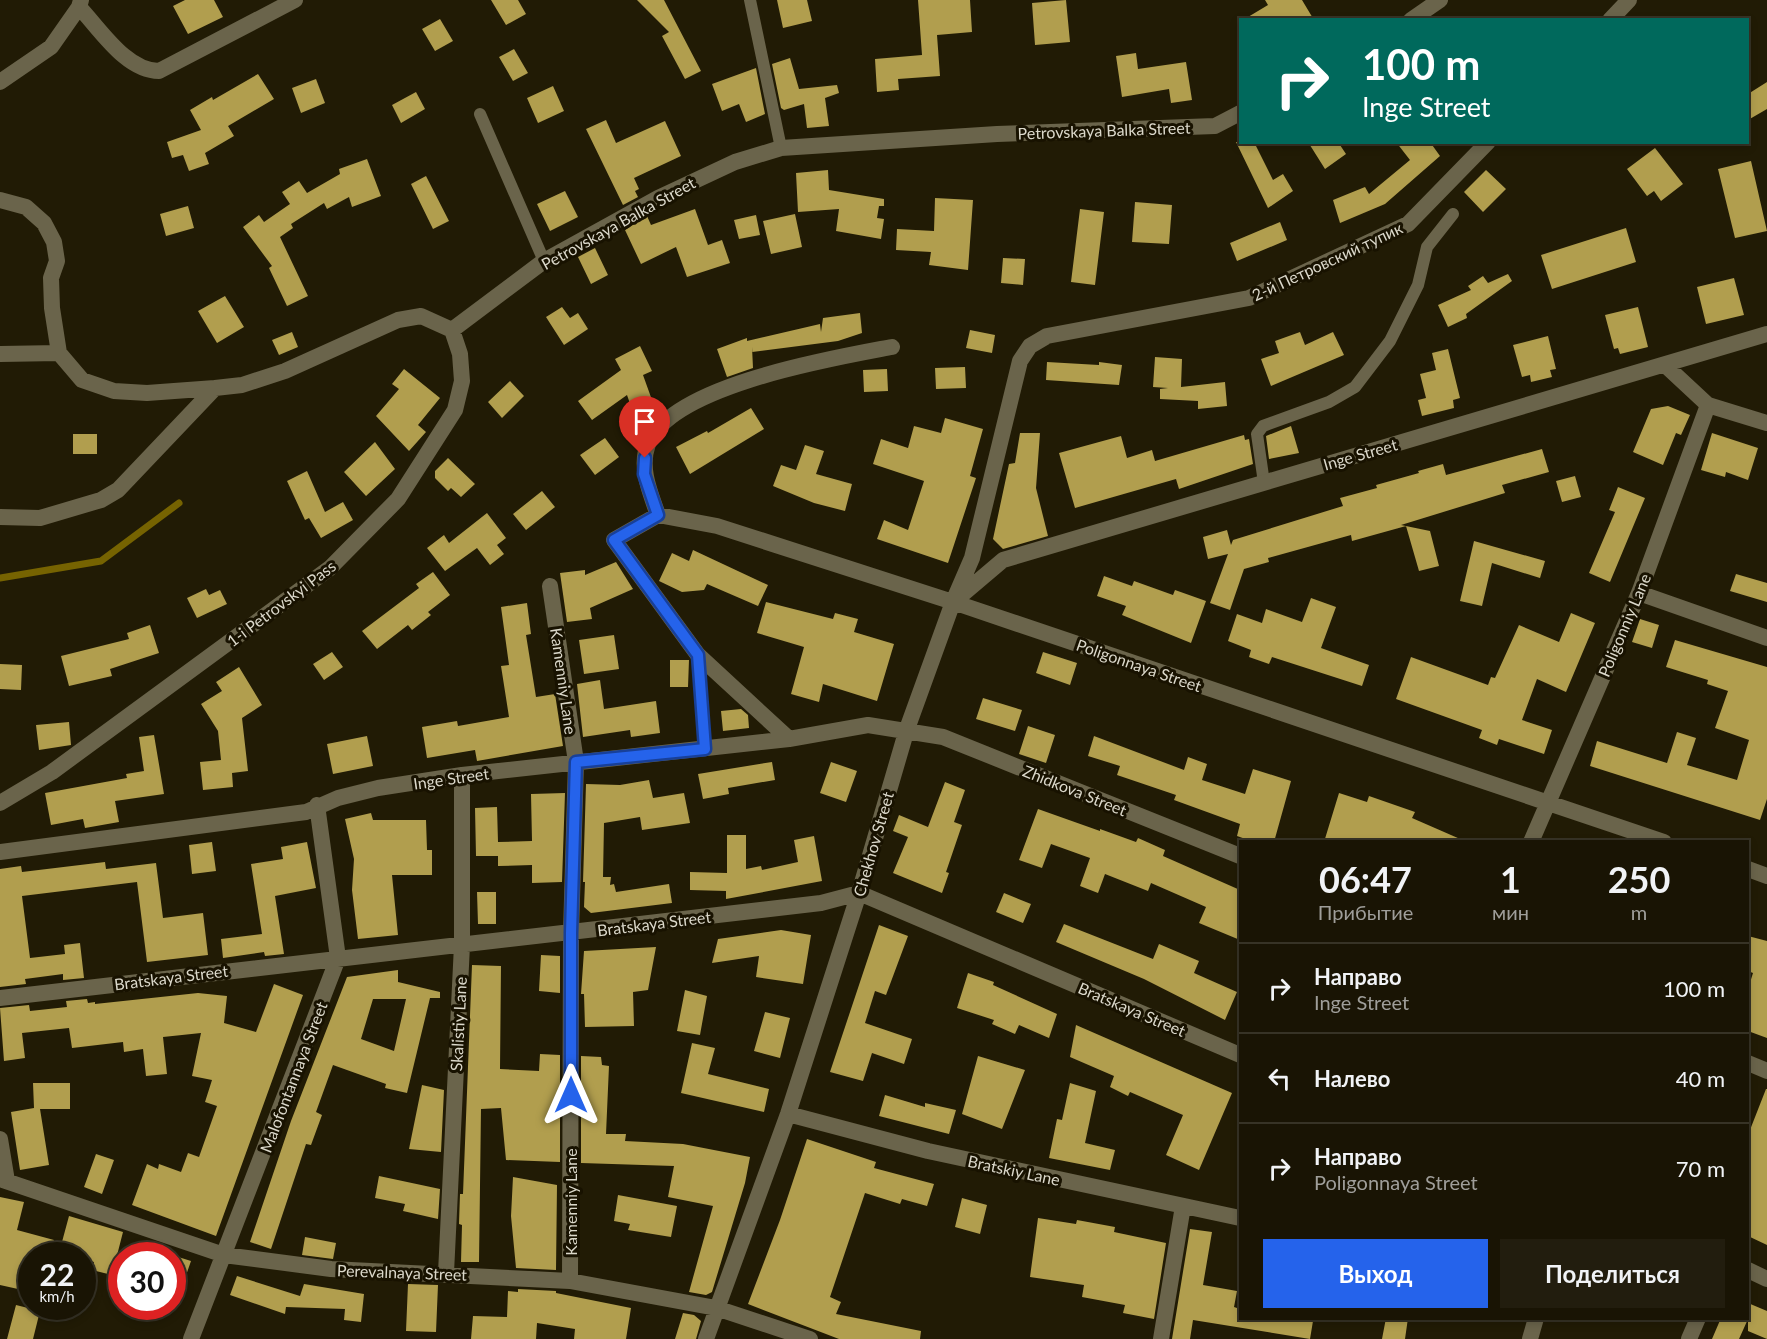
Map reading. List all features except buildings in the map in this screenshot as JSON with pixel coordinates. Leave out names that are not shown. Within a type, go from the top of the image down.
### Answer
[{"type":"street","points":[[0,82],[51,47],[80,4],[131,62],[146,71],[159,71],[295,0]]},
{"type":"street","points":[[1414,18],[1440,0]]},
{"type":"street","points":[[1612,18],[1629,0]]},
{"type":"street","name":"Petrovskaya Balka Street","points":[[452,330],[544,261],[658,198],[735,162],[781,148],[997,134],[1215,126],[1239,114]]},
{"type":"street","name":"2-й Петровский тупик","points":[[1030,346],[1047,336],[1249,298],[1408,224],[1486,144]]},
{"type":"street","points":[[0,200],[26,207],[44,223],[54,242],[57,261],[51,278],[52,308],[59,353],[82,381],[114,391],[147,393],[242,385],[285,371],[398,320],[421,316],[452,330]]},
{"type":"street","name":"1-i Petrovskyi Pass","points":[[0,803],[52,772],[330,568],[398,499],[455,410],[462,381],[460,354],[452,330]]},
{"type":"street","name":"Inge Street","points":[[953,602],[1003,560],[1767,334]]},
{"type":"street","name":"Chekhov Street","points":[[706,1339],[788,1114],[859,892],[907,729],[953,602],[972,558],[1020,361],[1030,346]]},
{"type":"street","points":[[789,739],[698,655],[614,540],[658,515],[644,474],[645,458],[655,430],[673,417],[711,393],[816,361],[892,347]]},
{"type":"street","points":[[0,354],[59,353]]},
{"type":"street","points":[[1665,365],[1708,405],[1767,423]]},
{"type":"street","points":[[0,517],[40,518],[101,500],[118,490],[216,388]]},
{"type":"street","name":"Poligonniy Lane","points":[[1532,840],[1639,593],[1708,405]]},
{"type":"street","name":"Poligonnaya Street","points":[[658,515],[717,526],[953,602],[1658,840]]},
{"type":"street","name":"Kamenniy Lane","points":[[550,586],[576,762],[571,933],[570,1281]]},
{"type":"street","points":[[1639,593],[1767,638]]},
{"type":"street","name":"Inge Street","points":[[0,852],[306,812],[317,805],[378,788],[462,775],[789,739],[868,725],[907,729]]},
{"type":"street","name":"Zhidkova Street","points":[[907,729],[944,737],[1239,856]]},
{"type":"street","name":"Skalistiy Lane","points":[[446,1273],[462,945],[462,775]]},
{"type":"street","name":"Malofontannaya Street","points":[[191,1339],[338,958],[317,805]]},
{"type":"street","points":[[1749,869],[1767,876]]},
{"type":"street","name":"Bratskaya Street","points":[[0,998],[821,903],[859,892],[1239,1055]]},
{"type":"street","points":[[1749,1063],[1767,1071]]},
{"type":"street","name":"Bratskiy Lane","points":[[788,1114],[928,1151],[1239,1218]]},
{"type":"street","points":[[0,1139],[4,1180]]},
{"type":"street","name":"Perevalnaya Street","points":[[4,1180],[224,1255],[331,1269],[570,1281],[716,1308],[810,1339]]},
{"type":"street","points":[[1161,1339],[1183,1206]]},
{"type":"street","points":[[1749,1270],[1767,1279]]},
{"type":"street","points":[[1530,1339],[1535,1320]]},
{"type":"street","points":[[1689,1339],[1697,1320]]},
{"type":"lane","points":[[750,0],[781,148]]},
{"type":"lane","points":[[480,114],[544,261]]},
{"type":"lane","points":[[1264,483],[1257,434],[1263,426],[1329,402],[1355,387],[1390,341],[1418,285],[1427,247],[1453,214]]},
{"type":"lane","points":[[698,655],[705,749]]},
{"type":"waterway","points":[[0,578],[101,561],[179,503]]},
{"type":"route","points":[[571,1095],[571,933],[576,762],[705,749],[698,655],[614,540],[658,515],[644,474],[645,458]]}]
